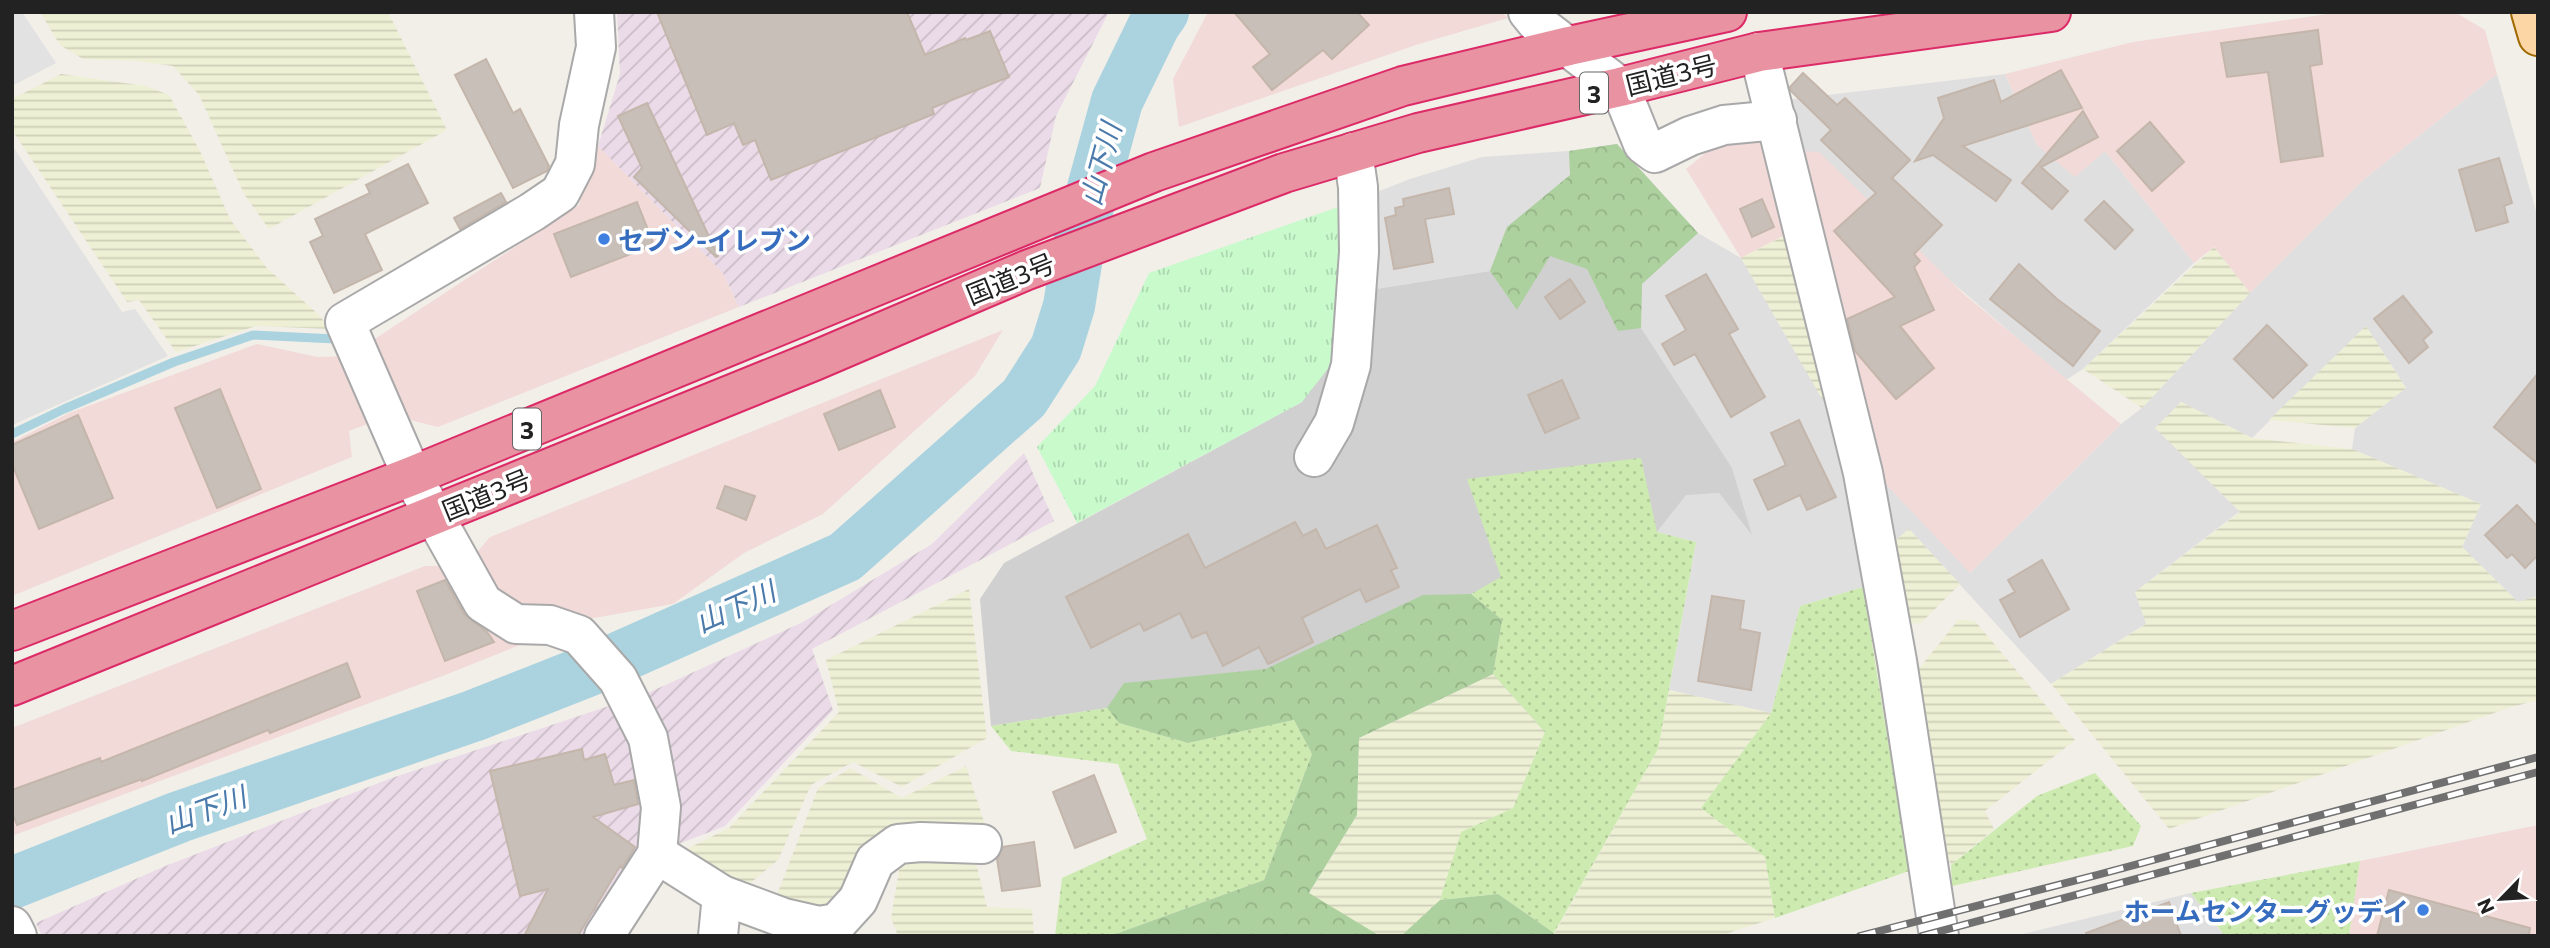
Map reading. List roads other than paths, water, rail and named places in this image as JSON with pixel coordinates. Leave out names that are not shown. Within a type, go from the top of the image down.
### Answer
[{"type":"highway","name":"国道3号","points":[[12,631],[412,477],[1154,172],[1403,86],[1727,12]]},
{"type":"highway","name":"国道3号","points":[[12,686],[814,361],[1027,270],[1284,173],[1418,133],[1759,52],[2051,12]]},
{"type":"main road","points":[[2532,12],[2538,36]]},
{"type":"street","points":[[594,12],[596,47],[579,125],[575,164],[561,192],[351,335],[412,477],[483,603],[516,624],[551,625],[579,635],[618,679],[648,738],[661,807],[657,854],[604,936]]},
{"type":"street","points":[[1528,12],[1537,23],[1620,87],[1643,144],[1655,153],[1690,136],[1724,125],[1777,120]]},
{"type":"street","points":[[1759,52],[1863,473],[1897,661],[1939,936]]},
{"type":"street","points":[[1314,457],[1334,423],[1351,365],[1359,251],[1358,187],[1353,152]]},
{"type":"street","points":[[657,854],[722,895],[784,918],[819,926],[836,923],[858,900],[875,861],[898,844],[982,844]]},
{"type":"street","points":[[718,936],[722,895]]},
{"type":"street","points":[[12,926],[17,936]]},
{"type":"waterway","name":"山下川","points":[[12,883],[179,817],[473,716],[600,666],[845,557],[1024,398],[1056,348],[1069,306],[1081,232],[1117,101],[1163,12]]},
{"type":"waterway","points":[[12,434],[174,362],[253,335],[335,339],[340,336]]},
{"type":"railway","points":[[1860,936],[2538,757]]},
{"type":"railway","points":[[1922,936],[2538,772]]},
{"type":"place","name":"セブン-イレブン","points":[[604,239]]},
{"type":"place","name":"ホームセンターグッデイ","points":[[2423,910]]}]
